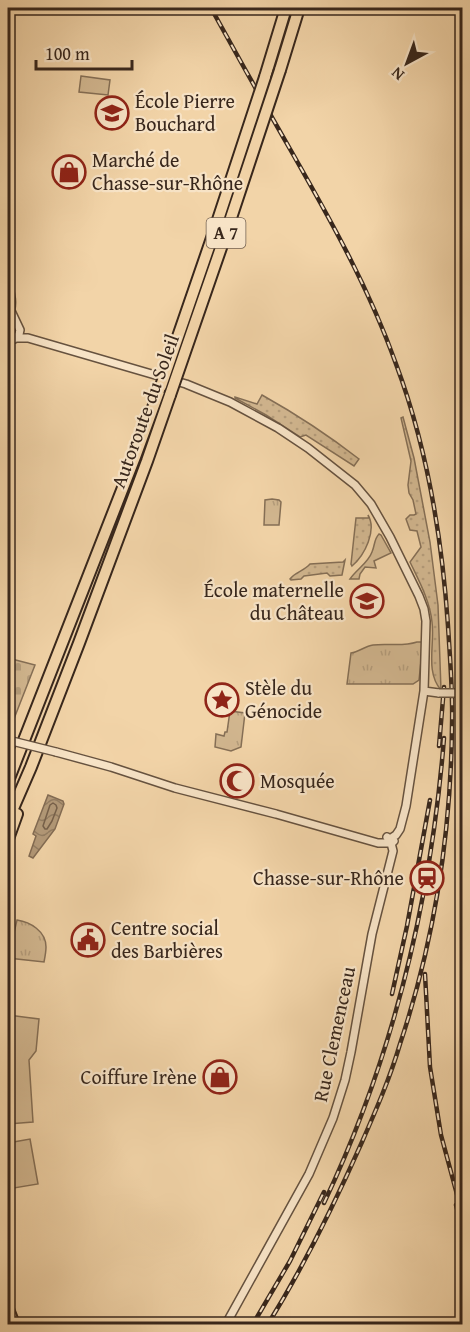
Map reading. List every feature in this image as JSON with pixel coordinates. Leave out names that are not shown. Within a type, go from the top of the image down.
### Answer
[{"type":"highway","name":"Autoroute du Soleil","points":[[8,781],[161,386],[213,235],[286,8]]},
{"type":"highway","name":"Autoroute du Soleil","points":[[8,820],[31,767],[120,534],[170,395],[241,188],[298,8]]},
{"type":"highway","points":[[8,839],[22,802],[31,767]]},
{"type":"highway","points":[[8,1309],[14,1324]]},
{"type":"street","points":[[8,285],[12,303],[10,320],[19,326],[18,334],[13,340],[8,340]]},
{"type":"street","points":[[8,740],[370,840],[390,840],[401,824],[406,806],[424,691],[426,628],[424,609],[419,596],[371,504],[355,485],[308,448],[278,428],[230,402],[186,384],[18,334]]},
{"type":"street","points":[[424,691],[462,693]]},
{"type":"street","name":"Rue Clemenceau","points":[[226,1324],[309,1174],[333,1118],[345,1080],[372,934],[393,851],[390,840],[402,831],[406,806]]},
{"type":"green space","points":[[81,76],[110,80],[108,95],[79,92]]},
{"type":"green space","points":[[262,395],[312,425],[359,459],[354,466],[306,435],[300,437],[235,398],[257,404]]},
{"type":"green space","points":[[403,417],[414,458],[430,542],[438,605],[441,690],[433,675],[431,614],[424,591],[410,562],[421,547],[417,531],[410,530],[406,519],[416,514],[409,493],[411,461],[401,418]]},
{"type":"green space","points":[[272,499],[281,502],[279,525],[264,525],[265,500]]},
{"type":"green space","points":[[356,518],[369,518],[371,528],[365,549],[352,566],[351,564]]},
{"type":"green space","points":[[379,534],[391,553],[374,561],[376,568],[365,567],[359,579],[350,579],[370,556]]},
{"type":"green space","points":[[345,560],[342,575],[330,576],[327,573],[290,579],[310,564]]},
{"type":"green space","points":[[423,642],[419,680],[413,684],[347,684],[351,653],[373,645]]},
{"type":"green space","points":[[8,658],[35,665],[10,729],[8,728]]},
{"type":"green space","points":[[230,711],[245,713],[241,747],[231,751],[215,747],[216,734],[224,736],[227,732]]},
{"type":"green space","points":[[17,920],[32,925],[43,936],[46,947],[44,962],[8,958]]},
{"type":"green space","points":[[8,1015],[39,1019],[36,1051],[29,1060],[33,1122],[8,1124]]},
{"type":"green space","points":[[30,1139],[38,1184],[14,1188],[8,1143]]},
{"type":"water","points":[[48,795],[63,801],[64,804],[55,829],[33,858],[29,856],[36,836],[33,834]]},
{"type":"railway","points":[[211,8],[348,254],[374,308],[407,395],[424,460],[437,526],[442,559],[452,688],[451,765],[444,846],[431,926],[412,1005],[387,1082],[351,1166],[306,1258],[268,1324]]},
{"type":"railway","points":[[439,746],[444,687]]},
{"type":"railway","points":[[324,1203],[349,1147],[370,1091],[405,976],[430,859],[444,738]]},
{"type":"railway","points":[[392,994],[430,800]]},
{"type":"railway","points":[[425,974],[430,1067],[441,1135],[462,1213]]},
{"type":"railway","points":[[253,1324],[290,1261],[324,1192]]},
{"type":"railway","points":[[456,1205],[462,1228]]},
{"type":"place","name":"École Pierre Bouchard","points":[[112,113]]},
{"type":"place","name":"Marché de Chasse-sur-Rhône","points":[[69,172]]},
{"type":"place","name":"École maternelle du Château","points":[[367,601]]},
{"type":"place","name":"Stèle du Génocide","points":[[222,700]]},
{"type":"place","name":"Mosquée","points":[[237,781]]},
{"type":"place","name":"Chasse-sur-Rhône","points":[[427,878]]},
{"type":"place","name":"Centre social des Barbières","points":[[88,940]]},
{"type":"place","name":"Coiffure Irène","points":[[220,1077]]}]
